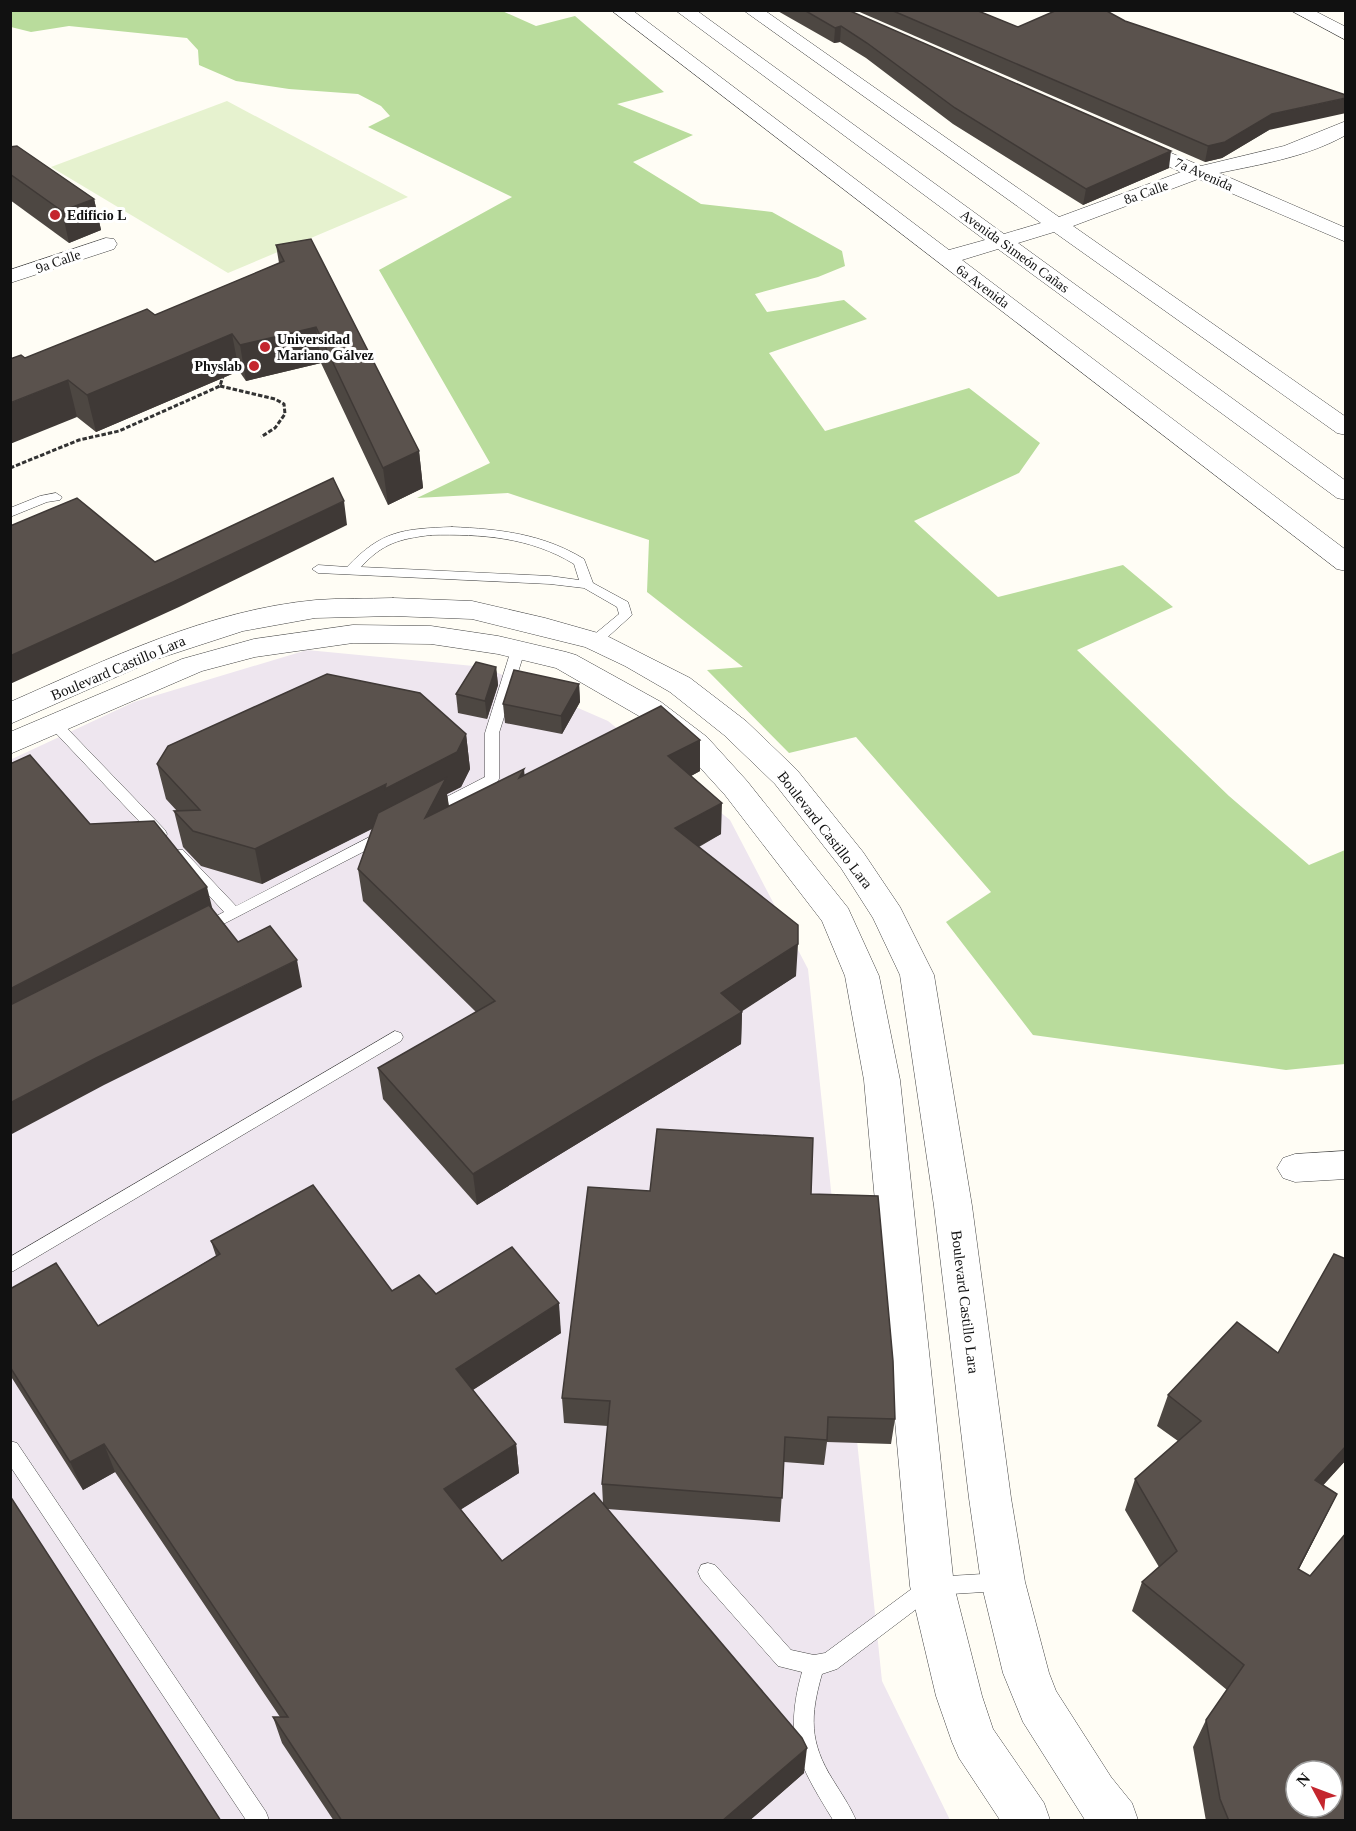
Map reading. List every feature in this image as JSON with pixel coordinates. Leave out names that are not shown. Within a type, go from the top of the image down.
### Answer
[{"type":"street","name":"6a Avenida","points":[[620,10],[1346,563]]},
{"type":"street","name":"Avenida Simeón Cañas","points":[[684,10],[1346,493]]},
{"type":"street","points":[[752,10],[1346,428]]},
{"type":"street","points":[[1299,10],[1346,35]]},
{"type":"street","name":"8a Calle","points":[[946,258],[1056,225],[1199,172],[1290,151],[1328,137],[1346,127]]},
{"type":"street","name":"7a Avenida","points":[[1112,134],[1346,236]]},
{"type":"street","name":"9a Calle","points":[[10,277],[106,244]]},
{"type":"street","name":"Boulevard Castillo Lara","points":[[33,734],[238,623],[315,609],[393,607],[472,610],[535,624],[595,641],[635,660],[680,685],[735,728],[786,777],[858,869],[888,915],[917,975],[953,1206],[990,1498],[1003,1582],[1026,1673],[1039,1706],[1094,1794],[1115,1821]]},
{"type":"street","name":"Boulevard Castillo Lara","points":[[11,714],[184,653],[264,646],[353,634],[431,635],[566,661],[650,709],[696,744],[736,788],[836,916],[862,976],[882,1080],[932,1586],[959,1695],[975,1742],[1027,1821]]},
{"type":"street","points":[[606,682],[635,660]]},
{"type":"street","points":[[11,714],[33,734]]},
{"type":"street","points":[[862,976],[917,975]]},
{"type":"street","points":[[1295,1168],[1346,1165]]},
{"type":"lane","points":[[10,513],[44,499],[56,497]]},
{"type":"lane","points":[[352,569],[378,544],[392,537],[415,532],[499,534],[528,539],[564,552],[580,562],[586,585]]},
{"type":"lane","points":[[318,569],[550,580],[586,585],[623,605],[626,615],[595,641]]},
{"type":"lane","points":[[420,816],[492,779],[492,733],[518,650]]},
{"type":"lane","points":[[33,734],[234,913]]},
{"type":"lane","points":[[193,934],[399,827]]},
{"type":"lane","points":[[10,1266],[394,1037]]},
{"type":"lane","points":[[10,1449],[258,1821]]},
{"type":"lane","points":[[708,1572],[785,1659],[814,1665],[830,1662],[932,1586],[1003,1582]]},
{"type":"lane","points":[[814,1665],[804,1700],[802,1728],[810,1762],[845,1821]]},
{"type":"path","points":[[215,367],[224,374],[220,386]]},
{"type":"path","points":[[10,468],[79,440],[119,431],[220,386],[275,399],[284,404],[285,414],[275,428],[261,437]]},
{"type":"shaded area","points":[[307,650],[484,667],[608,721],[730,820],[808,969],[882,1681],[950,1820],[11,1820],[10,760],[134,702]]},
{"type":"green space","points":[[11,10],[500,10],[536,26],[575,16],[664,92],[617,104],[693,135],[633,162],[701,204],[772,212],[842,251],[845,266],[818,277],[755,294],[767,312],[844,300],[867,319],[769,353],[825,431],[969,388],[1040,443],[1019,473],[914,521],[998,597],[1123,565],[1173,607],[1077,650],[1229,796],[1309,865],[1345,850],[1345,1064],[1286,1070],[1033,1035],[946,922],[991,892],[856,737],[789,753],[707,670],[743,667],[647,592],[649,540],[508,493],[417,498],[490,463],[379,270],[512,197],[368,127],[390,116],[381,106],[358,94],[289,89],[236,81],[199,65],[198,50],[187,38],[69,26],[31,32],[11,27]]},
{"type":"green space","points":[[227,101],[408,197],[228,273],[51,167]]},
{"type":"building","points":[[804,10],[848,10],[1171,151],[1086,189],[955,108],[841,26],[835,28]]},
{"type":"building","points":[[891,10],[976,10],[1018,27],[1057,10],[1105,10],[1125,21],[1346,95],[1346,98],[1272,114],[1225,142],[1208,146]]},
{"type":"building","points":[[17,146],[94,199],[62,211],[10,174],[10,147]]},
{"type":"building","points":[[311,239],[419,451],[383,468],[316,327],[240,345],[232,334],[87,395],[68,380],[10,403],[10,359],[21,355],[25,358],[147,309],[155,315],[284,261],[276,245]]},
{"type":"building","points":[[333,478],[344,501],[10,656],[10,526],[77,498],[155,562]]},
{"type":"building","points":[[476,662],[496,667],[485,701],[456,694]]},
{"type":"building","points":[[514,670],[579,684],[561,716],[503,704]]},
{"type":"building","points":[[327,674],[420,693],[466,734],[457,752],[385,789],[386,784],[255,849],[193,831],[174,811],[200,810],[157,764],[168,746]]},
{"type":"building","points":[[661,706],[700,740],[668,756],[722,803],[675,828],[798,925],[798,944],[721,993],[742,1012],[473,1174],[378,1068],[495,1001],[358,869],[378,813],[446,778],[425,818],[524,769],[519,778]]},
{"type":"building","points":[[30,755],[90,824],[154,821],[207,887],[10,989],[10,764]]},
{"type":"building","points":[[209,905],[238,942],[270,926],[297,960],[96,1058],[10,1103],[10,1005]]},
{"type":"building","points":[[657,1129],[813,1138],[811,1194],[878,1196],[893,1361],[895,1419],[828,1417],[827,1440],[785,1437],[782,1498],[602,1484],[610,1401],[562,1398],[588,1187],[650,1191]]},
{"type":"building","points":[[313,1185],[392,1291],[419,1275],[436,1294],[512,1247],[559,1303],[456,1369],[516,1444],[444,1489],[502,1561],[594,1493],[802,1738],[807,1748],[722,1821],[342,1821],[273,1717],[288,1717],[104,1444],[70,1462],[10,1367],[10,1289],[56,1263],[98,1326],[220,1254],[211,1241]]},
{"type":"building","points":[[1334,1254],[1346,1259],[1346,1446],[1315,1480],[1337,1494],[1298,1569],[1310,1576],[1346,1533],[1346,1821],[1229,1821],[1220,1799],[1206,1720],[1244,1665],[1142,1582],[1177,1551],[1135,1479],[1201,1421],[1168,1395],[1237,1322],[1278,1353]]},
{"type":"building","points":[[10,1496],[221,1821],[10,1821]]},
{"type":"place","name":"Edificio L","points":[[55,215]]},
{"type":"place","name":"Universidad Mariano Gálvez","points":[[265,347]]},
{"type":"place","name":"Physlab","points":[[254,366]]}]
